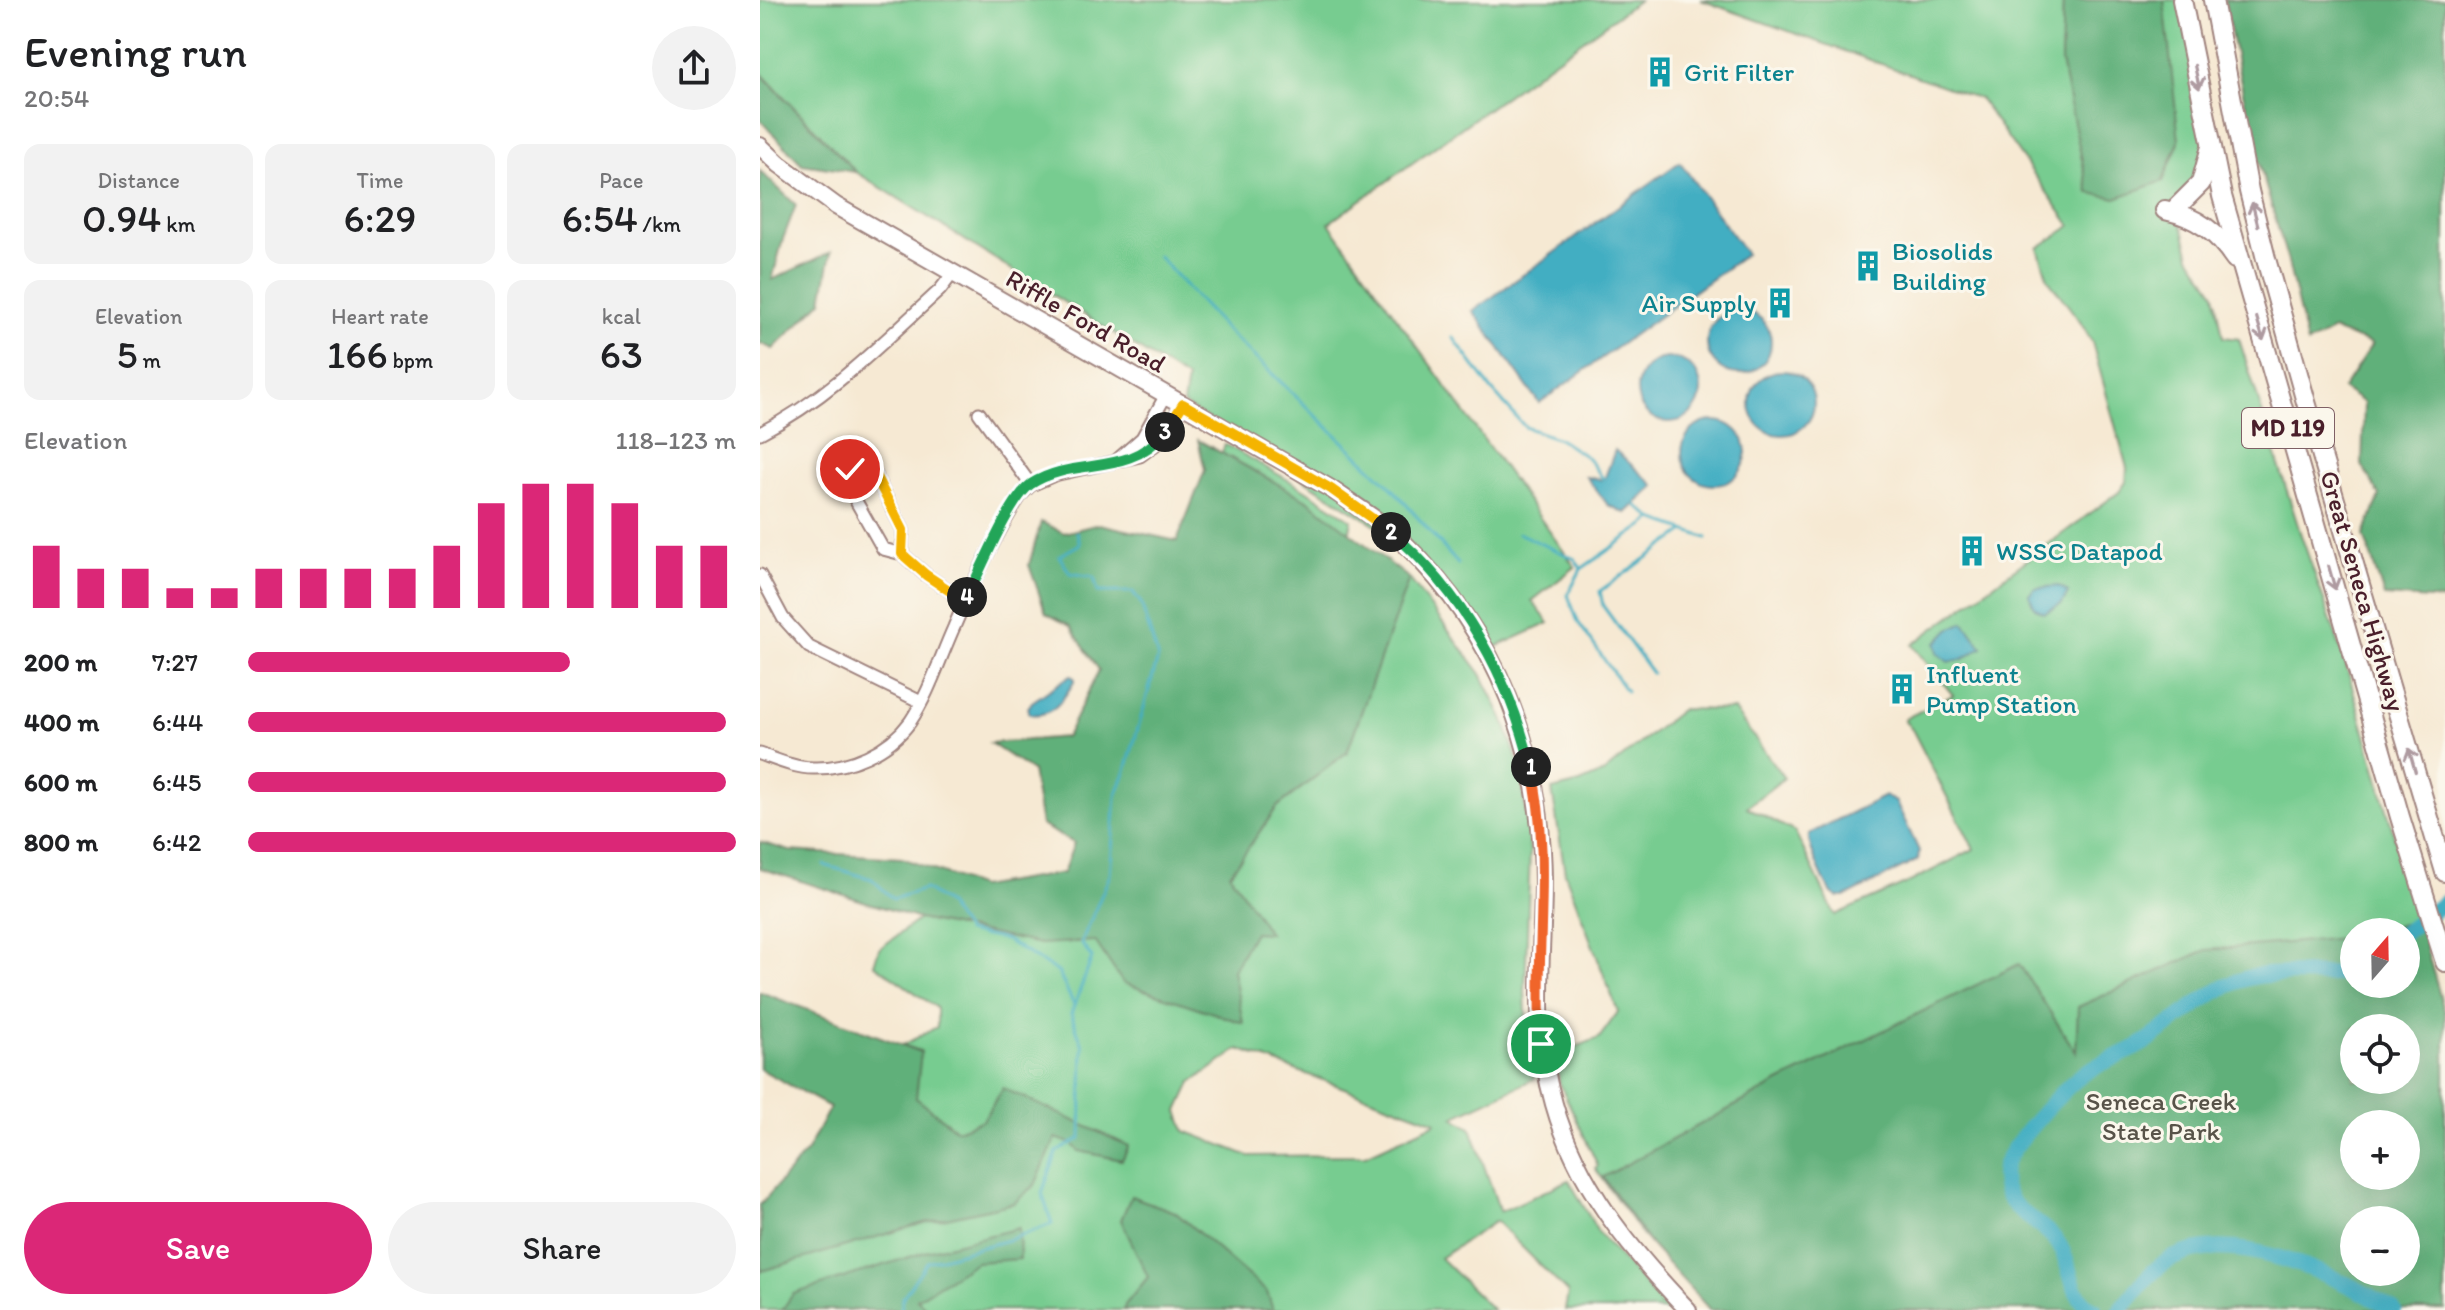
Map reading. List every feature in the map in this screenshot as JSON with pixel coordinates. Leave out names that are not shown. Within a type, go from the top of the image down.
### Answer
[{"type":"main road","name":"Great Seneca Highway","points":[[2182,0],[2211,143],[2243,271],[2444,958]]},
{"type":"main road","name":"Great Seneca Highway","points":[[2213,0],[2249,191],[2266,259],[2445,872]]},
{"type":"main road","points":[[2211,143],[2201,183],[2171,208],[2213,231],[2243,271]]},
{"type":"street","name":"Riffle Ford Road","points":[[760,146],[836,206],[1331,489],[1403,542],[1450,595],[1487,651],[1514,710],[1537,790],[1543,882],[1538,1003],[1541,1044],[1554,1105],[1569,1147],[1589,1187],[1628,1244],[1688,1310]]},
{"type":"street","points":[[760,433],[807,406],[835,385],[940,290],[953,273]]},
{"type":"street","points":[[1116,460],[1142,438],[1166,395]]},
{"type":"street","points":[[760,754],[802,767],[842,765],[872,754],[897,737],[921,702],[965,601],[1011,510],[1031,485],[1054,475],[1140,456],[1155,445],[1183,404]]},
{"type":"street","points":[[979,413],[1031,485]]},
{"type":"street","points":[[902,554],[903,530],[874,473],[862,464],[854,466],[847,471],[848,487],[883,549],[902,554],[926,575],[965,601]]},
{"type":"street","points":[[760,575],[783,618],[809,647],[921,702]]},
{"type":"green space","points":[[760,0],[1639,0],[1329,223],[1575,567],[1532,601],[1549,623],[1487,651],[1403,542],[1183,404],[1187,379],[856,172],[760,72]]},
{"type":"green space","points":[[1701,0],[2063,0],[2061,62],[2163,181],[2179,142],[2161,0],[2187,0],[2211,143],[2205,173],[2177,207],[2190,256],[2215,293],[2223,337],[2239,339],[2345,661],[2417,918],[2340,918],[2340,998],[2408,998],[2410,1014],[2340,1014],[2340,1094],[2419,1094],[2445,1310],[1712,1310],[1643,1236],[1595,1168],[1598,1166],[1559,1082],[1558,1054],[1599,1038],[1618,1012],[1565,873],[1552,790],[1603,773],[1682,709],[1734,710],[1784,778],[1747,807],[1795,832],[1835,915],[1974,849],[1904,719],[1953,695],[1912,645],[2119,492],[2126,482],[2127,468],[2092,342],[2048,279],[2038,248],[2071,226],[1980,99]]},
{"type":"green space","points":[[2063,0],[2164,0],[2179,141],[2163,181],[2116,198],[2089,193],[2061,62]]},
{"type":"green space","points":[[2224,0],[2445,0],[2445,600],[2384,596],[2364,535],[2380,496],[2362,465],[2364,403],[2343,389],[2372,344],[2333,330],[2307,344],[2288,262],[2254,146]]},
{"type":"green space","points":[[760,72],[856,172],[802,164],[760,120]]},
{"type":"green space","points":[[760,171],[796,205],[772,280],[831,252],[822,301],[773,349],[760,343]]},
{"type":"green space","points":[[1198,440],[1309,501],[1409,578],[1347,752],[1277,807],[1230,874],[1269,933],[1254,932],[1233,970],[1243,1023],[1123,983],[1095,941],[1040,944],[919,919],[760,868],[760,842],[790,851],[902,858],[979,887],[1063,873],[1074,843],[1041,825],[1032,771],[990,743],[1066,737],[1099,670],[1070,626],[1046,613],[1029,565],[1041,522],[1064,533],[1099,524],[1177,541],[1205,470]]},
{"type":"green space","points":[[1225,444],[1352,520],[1318,687],[1264,826],[1277,807],[1347,752],[1409,578],[1481,674],[1503,718],[1521,770],[1530,851],[1525,991],[1534,1079],[1453,1117],[1471,1128],[1500,1212],[1569,1180],[1599,1234],[1668,1310],[1565,1310],[1568,1293],[1496,1221],[1440,1258],[1493,1310],[760,1310],[760,1232],[920,1051],[903,1045],[937,1027],[937,1008],[874,964],[879,949],[919,919],[1020,940],[1130,817],[1135,698]],"holes":[[[1239,1049],[1436,1122],[1366,1155],[1249,1156],[1185,1131],[1178,1111],[1191,1083]]]},
{"type":"green space","name":"Seneca Creek State Park","points":[[2420,927],[2445,1013],[2445,1310],[1710,1310],[1651,1245],[1603,1177],[1777,1083],[2019,964],[2076,1052],[2078,1007],[2206,950],[2340,938],[2340,998],[2420,998]]},
{"type":"green space","points":[[760,992],[921,1052],[916,1098],[957,1130],[983,1120],[1003,1088],[1129,1146],[1122,1160],[1079,1151],[1072,1144],[1056,1138],[1035,1185],[1014,1203],[924,1223],[762,1271],[760,1205],[807,1151],[830,1107],[760,1069]]},
{"type":"green space","points":[[1131,1196],[1175,1212],[1267,1292],[1273,1310],[1124,1310],[1148,1277],[1121,1220]]},
{"type":"green space","points":[[1019,1228],[1020,1259],[976,1262],[917,1299],[928,1310],[782,1310],[793,1294],[931,1250]]},
{"type":"water","points":[[1680,162],[1746,254],[1539,403],[1473,311]]},
{"type":"water","points":[[1733,310],[1745,310],[1762,319],[1769,330],[1769,354],[1762,365],[1745,374],[1733,374],[1721,369],[1712,360],[1707,348],[1707,336],[1712,324],[1721,315]]},
{"type":"water","points":[[1663,358],[1675,358],[1692,367],[1699,378],[1699,402],[1692,413],[1675,422],[1663,422],[1651,417],[1642,408],[1637,396],[1637,384],[1642,372],[1651,363]]},
{"type":"water","points":[[1776,371],[1788,371],[1805,380],[1812,391],[1812,415],[1805,426],[1788,435],[1776,435],[1764,430],[1755,421],[1750,409],[1750,397],[1755,385],[1764,376]]},
{"type":"water","points":[[1708,421],[1720,421],[1737,430],[1744,441],[1744,465],[1737,476],[1720,485],[1708,485],[1696,480],[1687,471],[1682,459],[1682,447],[1687,435],[1696,426]]},
{"type":"water","points":[[1615,450],[1655,486],[1626,513],[1608,505],[1586,477],[1604,480]]},
{"type":"water","points":[[2059,586],[2068,592],[2062,604],[2044,613],[2034,607],[2029,595],[2035,588]]},
{"type":"water","points":[[1964,622],[1982,647],[1963,659],[1948,662],[1938,653],[1936,643],[1949,629]]},
{"type":"water","points":[[1071,675],[1074,682],[1056,706],[1045,713],[1030,714],[1028,708],[1032,702]]},
{"type":"water","points":[[1885,796],[1896,802],[1919,851],[1918,860],[1845,897],[1836,896],[1821,874],[1809,834]]},
{"type":"waterway","points":[[1158,256],[1225,329],[1392,488],[1458,564]]},
{"type":"waterway","points":[[1453,337],[1492,390],[1525,427],[1559,439],[1588,458],[1604,480]]},
{"type":"waterway","points":[[1636,505],[1653,519],[1707,538]]},
{"type":"waterway","points":[[1626,691],[1578,622],[1568,595],[1581,569],[1653,519]]},
{"type":"waterway","points":[[1652,673],[1603,606],[1600,591],[1685,531]]},
{"type":"waterway","points":[[901,1310],[903,1297],[927,1262],[1008,1240],[1052,1224],[1042,1193],[1057,1152],[1081,1138],[1083,1046],[1071,1014],[1092,958],[1081,943],[1110,875],[1116,796],[1158,658],[1141,603],[1133,592],[1098,592],[1094,577],[1070,573],[1059,556],[1080,544],[1077,532]]},
{"type":"waterway","points":[[1518,533],[1575,559],[1580,567]]},
{"type":"waterway","points":[[824,865],[872,879],[893,899],[925,889],[946,903],[966,932],[1006,940],[1058,972],[1074,1005]]},
{"type":"waterway","points":[[2420,921],[2445,902]]},
{"type":"waterway","points":[[2095,1310],[2080,1297],[2054,1238],[2019,1209],[2006,1192],[2004,1168],[2015,1147],[2050,1105],[2082,1075],[2142,1044],[2226,986],[2257,976],[2340,973]]},
{"type":"waterway","points":[[2120,1310],[2150,1275],[2173,1258],[2198,1250],[2226,1248],[2256,1252],[2316,1271],[2394,1310]]},
{"type":"place","name":"Grit Filter","points":[[1660,72]]},
{"type":"place","name":"Biosolids Building","points":[[1868,266]]},
{"type":"place","name":"Air Supply","points":[[1780,303]]},
{"type":"place","name":"WSSC Datapod","points":[[1972,551]]},
{"type":"place","name":"Influent Pump Station","points":[[1902,689]]},
{"type":"route","points":[[850,469],[862,464],[874,473],[903,530],[902,554],[926,575],[965,601],[1011,510],[1031,485],[1054,475],[1140,456],[1155,445],[1183,404],[1331,489],[1403,542],[1471,624],[1503,682],[1526,744],[1537,790],[1543,882],[1538,1003],[1541,1044]]}]
